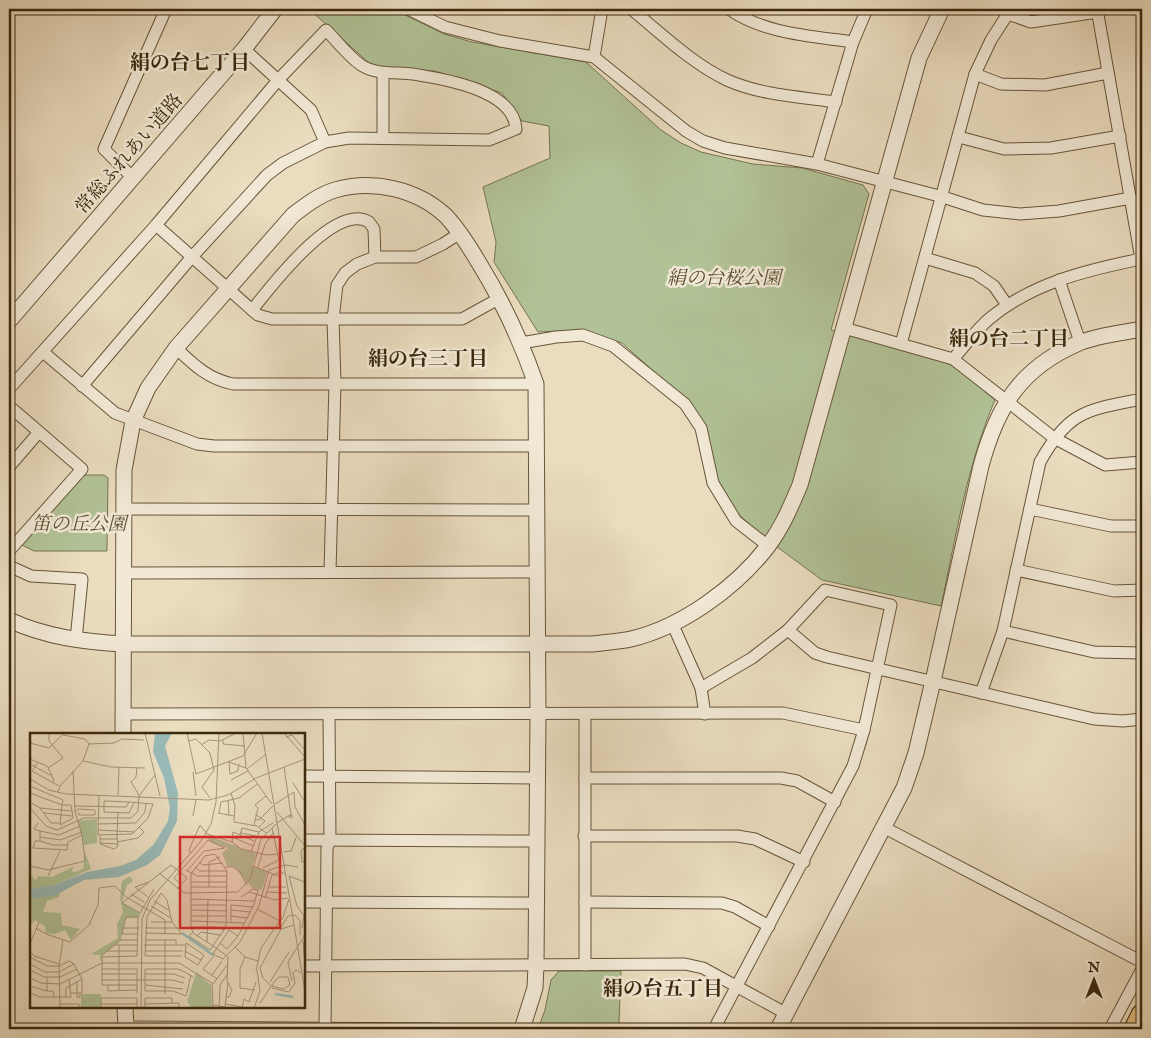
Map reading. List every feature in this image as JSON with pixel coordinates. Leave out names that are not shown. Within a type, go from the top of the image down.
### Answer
[{"type":"highway","points":[[1136,1029],[1142,1015]]},
{"type":"street","points":[[133,178],[104,149],[166,9]]},
{"type":"street","name":"常総ふれあい道路","points":[[9,321],[244,49],[275,9]]},
{"type":"street","points":[[408,9],[445,27],[500,41],[594,57],[686,131],[725,148],[818,164],[884,183],[943,197],[983,210],[1020,214],[1059,211],[1130,198]]},
{"type":"street","points":[[594,57],[602,9]]},
{"type":"street","points":[[631,9],[701,65],[728,80],[759,90],[836,102]]},
{"type":"street","points":[[729,9],[755,23],[781,31],[853,42]]},
{"type":"street","points":[[818,164],[853,42],[868,9]]},
{"type":"street","points":[[9,620],[50,635],[76,640],[124,644],[593,644],[632,639],[672,623],[705,606],[740,578],[768,546],[786,517],[800,485],[919,58],[942,9]]},
{"type":"street","points":[[901,344],[976,74],[990,40],[1009,11],[1031,22],[1098,10],[1141,259],[1082,272],[1059,280],[1007,306],[988,320],[954,359]]},
{"type":"street","points":[[9,389],[156,225],[279,79],[326,30],[361,65],[383,73],[412,74],[482,90],[500,100],[515,121],[516,129],[489,140],[349,138],[325,142],[283,163],[267,176],[191,258],[82,386]]},
{"type":"street","points":[[244,49],[311,110],[325,142]]},
{"type":"street","points":[[383,73],[383,138]]},
{"type":"street","points":[[976,74],[1001,84],[1045,85],[1108,73]]},
{"type":"street","points":[[959,137],[1004,149],[1051,148],[1120,136]]},
{"type":"street","points":[[123,733],[124,470],[133,420],[148,388],[176,348],[227,289],[293,215],[311,201],[334,190],[360,185],[384,186],[407,192],[427,202],[445,216],[460,233],[500,298],[522,343],[536,384],[538,510],[536,572],[538,714],[536,965],[534,988],[522,1029]]},
{"type":"street","points":[[252,310],[309,244],[339,225],[358,219],[369,222],[374,229],[375,257]]},
{"type":"street","points":[[156,225],[191,258],[258,315],[272,319],[462,319],[500,298]]},
{"type":"street","points":[[330,572],[330,509],[335,383],[334,319],[337,285],[345,273],[357,264],[375,257],[416,257],[443,244],[460,233]]},
{"type":"street","points":[[925,258],[975,273],[994,286],[1007,306]]},
{"type":"street","points":[[1059,280],[1080,342]]},
{"type":"street","points":[[844,328],[954,359],[1054,438],[1105,465],[1142,462]]},
{"type":"street","points":[[778,1029],[885,828],[904,788],[916,753],[934,681],[981,466],[991,431],[1006,400],[1024,380],[1049,359],[1080,342],[1142,329]]},
{"type":"street","points":[[522,343],[556,336],[583,335],[613,346],[685,404],[701,428],[712,483],[736,521],[768,546]]},
{"type":"street","points":[[176,348],[204,374],[219,381],[233,384],[536,384]]},
{"type":"street","points":[[43,352],[115,413],[198,444],[214,446],[536,446]]},
{"type":"street","points":[[981,693],[1003,631],[1040,462],[1054,438],[1078,416],[1097,408],[1142,399]]},
{"type":"street","points":[[9,406],[82,469],[13,538],[9,551]]},
{"type":"street","points":[[9,467],[39,432]]},
{"type":"street","points":[[124,509],[538,510]]},
{"type":"street","points":[[1030,509],[1111,526],[1142,526]]},
{"type":"street","points":[[9,566],[30,576],[82,579],[76,640]]},
{"type":"street","points":[[1016,570],[1114,591],[1142,590]]},
{"type":"street","points":[[124,573],[536,572]]},
{"type":"street","points":[[701,688],[752,658],[788,630],[824,590],[891,605],[864,730],[852,766],[836,802],[714,1029]]},
{"type":"street","points":[[672,623],[701,688],[705,714]]},
{"type":"street","points":[[788,630],[815,652],[878,669],[1094,719],[1123,721],[1142,719]]},
{"type":"street","points":[[1003,631],[1094,652],[1142,653]]},
{"type":"street","points":[[122,714],[783,713],[864,730]]},
{"type":"street","points":[[325,1029],[324,974],[327,966],[327,848],[330,840],[329,714]]},
{"type":"street","points":[[585,714],[585,965]]},
{"type":"street","points":[[305,776],[536,778]]},
{"type":"street","points":[[585,778],[781,778],[797,781],[836,802]]},
{"type":"street","points":[[885,828],[1142,962]]},
{"type":"street","points":[[584,836],[737,836],[755,839],[804,862]]},
{"type":"street","points":[[305,840],[537,841]]},
{"type":"street","points":[[305,902],[537,903]]},
{"type":"street","points":[[585,902],[722,903],[735,907],[769,926]]},
{"type":"street","points":[[305,966],[685,964],[703,968],[786,1014]]},
{"type":"street","points":[[1110,1029],[1142,969]]},
{"type":"street","points":[[125,1008],[126,1028],[438,1029]]},
{"type":"green space","name":"絹の台桜公園","points":[[309,9],[393,9],[444,34],[472,42],[586,62],[661,130],[681,143],[701,152],[753,164],[802,168],[863,185],[869,194],[831,330],[951,363],[995,400],[985,425],[970,475],[941,606],[822,580],[765,538],[735,511],[717,482],[688,402],[622,343],[581,330],[538,332],[494,262],[496,242],[483,187],[550,158],[549,126],[522,121],[502,93],[435,71],[377,67],[369,63]]},
{"type":"green space","name":"笛の丘公園","points":[[84,475],[104,475],[108,478],[107,551],[34,551],[22,545]]},
{"type":"green space","points":[[559,971],[621,971],[619,1023],[615,1029],[538,1029],[545,1010],[551,980]]},
{"type":"district","name":"絹の台七丁目","points":[[190,62]]},
{"type":"district","name":"絹の台二丁目","points":[[1009,338]]},
{"type":"district","name":"絹の台三丁目","points":[[428,358]]},
{"type":"district","name":"絹の台五丁目","points":[[663,988]]}]
